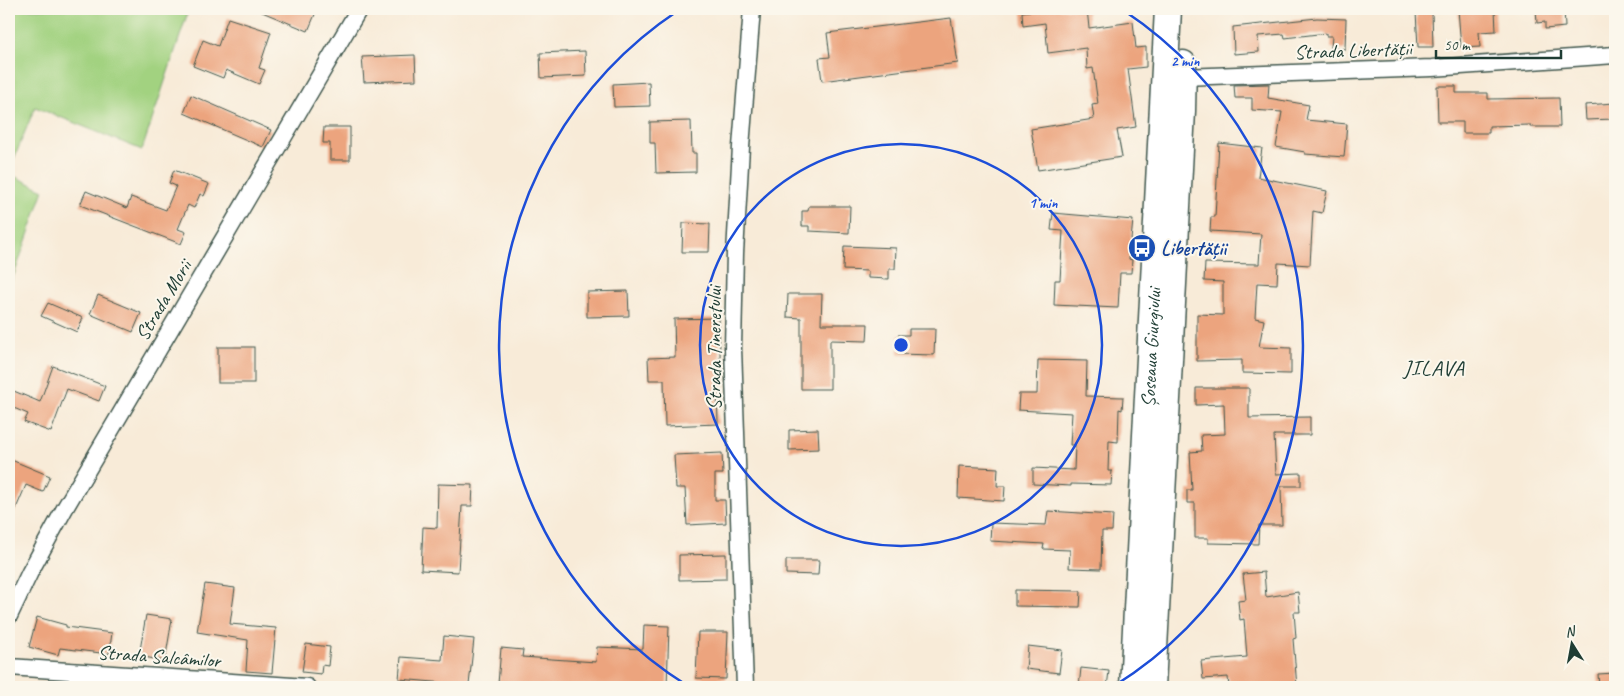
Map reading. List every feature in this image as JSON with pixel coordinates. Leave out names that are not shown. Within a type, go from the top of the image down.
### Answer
[{"type":"highway","name":"Șoseaua Giurgiului","points":[[1133,687],[1168,9]]},
{"type":"highway","name":"Șoseaua Giurgiului","points":[[1152,687],[1186,9]]},
{"type":"street","name":"Strada Morii","points":[[9,616],[30,572],[70,499],[359,9]]},
{"type":"street","name":"Strada Tineretului","points":[[745,687],[733,348],[735,253],[752,9]]},
{"type":"street","name":"Strada Libertății","points":[[1182,77],[1432,68],[1615,55]]},
{"type":"street","name":"Strada Salcâmilor","points":[[9,666],[307,687]]},
{"type":"green space","points":[[9,9],[189,9],[142,150],[35,107],[9,171]]},
{"type":"green space","points":[[9,174],[44,190],[9,289]]},
{"type":"building","points":[[255,9],[308,9],[316,12],[308,31]]},
{"type":"building","points":[[1048,9],[1087,9],[1089,28],[1133,22],[1136,48],[1146,47],[1146,67],[1128,69],[1136,127],[1117,130],[1122,157],[1038,170],[1031,129],[1094,119],[1092,105],[1098,104],[1093,68],[1087,69],[1086,48],[1048,53],[1045,23],[1023,26],[1022,12]]},
{"type":"building","points":[[1458,9],[1495,9],[1496,31],[1479,32],[1480,47],[1461,48]]},
{"type":"building","points":[[1536,9],[1564,9],[1565,27],[1545,29],[1545,22],[1537,23]]},
{"type":"building","points":[[1416,12],[1432,12],[1433,47],[1418,47]]},
{"type":"building","points":[[228,18],[271,32],[259,68],[265,70],[259,84],[226,70],[223,78],[193,66],[203,40],[218,46]]},
{"type":"building","points":[[951,18],[958,63],[822,81],[819,58],[830,57],[827,33]]},
{"type":"building","points":[[1317,18],[1346,19],[1345,49],[1331,48],[1332,36],[1326,36],[1326,33],[1285,38],[1284,34],[1258,36],[1259,52],[1234,54],[1233,27]]},
{"type":"building","points":[[585,51],[586,76],[541,78],[540,53]]},
{"type":"building","points":[[415,55],[416,80],[364,82],[362,57]]},
{"type":"building","points":[[649,82],[650,106],[614,107],[613,84]]},
{"type":"building","points":[[1269,84],[1268,98],[1309,105],[1306,120],[1347,124],[1344,157],[1305,154],[1305,152],[1276,147],[1282,112],[1252,110],[1252,98],[1235,98],[1234,85]]},
{"type":"building","points":[[1437,86],[1456,86],[1456,93],[1488,93],[1488,99],[1559,98],[1560,127],[1530,127],[1530,125],[1489,126],[1489,133],[1463,133],[1463,122],[1438,122]]},
{"type":"building","points":[[191,95],[271,130],[263,147],[184,113]]},
{"type":"building","points":[[1615,103],[1615,119],[1586,120],[1585,105]]},
{"type":"building","points":[[691,121],[692,153],[696,153],[696,172],[656,173],[655,143],[650,143],[650,122]]},
{"type":"building","points":[[324,127],[350,127],[350,160],[330,160],[330,143],[323,143]]},
{"type":"building","points":[[1219,143],[1262,148],[1258,177],[1327,191],[1322,213],[1313,211],[1310,265],[1278,263],[1277,284],[1257,283],[1255,318],[1264,320],[1259,347],[1291,348],[1291,374],[1242,373],[1242,360],[1197,361],[1197,314],[1223,315],[1223,282],[1204,281],[1205,263],[1259,264],[1261,234],[1210,231],[1211,217],[1215,217]]},
{"type":"building","points":[[174,170],[209,184],[204,196],[200,194],[194,208],[188,205],[178,229],[186,232],[181,244],[80,205],[86,191],[127,208],[131,197],[166,210],[176,186],[169,183]]},
{"type":"building","points":[[809,206],[850,206],[849,233],[809,231],[809,226],[802,226],[802,211],[808,211]]},
{"type":"building","points":[[1053,213],[1133,220],[1129,259],[1132,260],[1131,273],[1120,273],[1118,308],[1054,305],[1055,280],[1060,280],[1063,231],[1051,230]]},
{"type":"building","points":[[683,223],[710,224],[709,252],[682,252]]},
{"type":"building","points":[[844,246],[896,248],[895,269],[889,269],[889,279],[868,278],[868,271],[843,270]]},
{"type":"building","points":[[628,291],[629,316],[587,317],[587,292]]},
{"type":"building","points":[[788,294],[822,294],[821,324],[868,324],[867,341],[830,340],[830,389],[801,389],[801,318],[787,317]]},
{"type":"building","points":[[98,295],[141,313],[133,332],[90,314]]},
{"type":"building","points":[[48,303],[83,318],[77,332],[41,316]]},
{"type":"building","points":[[719,318],[721,386],[717,386],[718,424],[665,426],[664,380],[649,380],[648,358],[675,357],[674,319]]},
{"type":"building","points":[[909,329],[935,329],[934,355],[898,354],[898,335],[909,335]]},
{"type":"building","points":[[218,347],[254,347],[254,383],[218,383]]},
{"type":"building","points":[[1038,360],[1087,361],[1086,396],[1123,397],[1122,410],[1119,409],[1118,442],[1109,441],[1108,471],[1112,471],[1111,485],[1071,484],[1071,486],[1033,484],[1033,468],[1074,470],[1075,445],[1070,445],[1072,413],[1018,410],[1019,394],[1037,394]]},
{"type":"building","points":[[53,366],[105,386],[99,401],[67,389],[51,432],[24,422],[28,414],[9,406],[9,389],[40,402]]},
{"type":"building","points":[[1196,388],[1249,388],[1249,418],[1310,417],[1310,435],[1274,435],[1276,474],[1301,473],[1301,486],[1281,486],[1282,525],[1259,525],[1258,544],[1208,543],[1208,538],[1195,538],[1195,503],[1187,503],[1187,490],[1192,490],[1190,452],[1202,451],[1201,435],[1225,434],[1224,404],[1196,405]]},
{"type":"building","points":[[818,429],[819,449],[789,450],[789,430]]},
{"type":"building","points":[[722,453],[723,474],[715,474],[715,500],[725,500],[726,523],[687,525],[685,488],[676,488],[674,455]]},
{"type":"building","points":[[9,459],[50,476],[43,492],[26,485],[9,525]]},
{"type":"building","points":[[959,466],[998,468],[997,486],[1005,486],[1004,501],[958,498]]},
{"type":"building","points":[[438,484],[473,485],[472,506],[462,506],[458,572],[421,570],[423,527],[437,528]]},
{"type":"building","points":[[1048,511],[1113,515],[1112,531],[1102,531],[1101,569],[1069,568],[1070,550],[1043,549],[1044,544],[990,541],[991,523],[1046,525]]},
{"type":"building","points":[[726,554],[726,579],[679,580],[679,555]]},
{"type":"building","points":[[786,560],[819,560],[818,575],[786,574]]},
{"type":"building","points":[[1264,572],[1266,597],[1298,592],[1300,612],[1294,612],[1296,638],[1293,639],[1297,687],[1229,687],[1228,677],[1203,679],[1201,661],[1247,657],[1244,619],[1240,620],[1238,601],[1246,600],[1243,574]]},
{"type":"building","points":[[205,584],[235,588],[230,624],[276,628],[272,673],[246,671],[248,640],[197,632]]},
{"type":"building","points":[[1015,590],[1081,591],[1080,607],[1015,606]]},
{"type":"building","points":[[146,615],[172,619],[165,661],[139,656]]},
{"type":"building","points":[[37,617],[66,625],[66,627],[112,633],[109,654],[60,648],[58,655],[29,647]]},
{"type":"building","points":[[644,625],[669,626],[667,687],[531,687],[498,684],[501,648],[523,650],[522,657],[596,662],[597,647],[643,649]]},
{"type":"building","points":[[698,632],[728,632],[726,679],[696,678]]},
{"type":"building","points":[[444,636],[474,639],[469,685],[399,679],[401,657],[442,660]]},
{"type":"building","points":[[306,644],[330,647],[328,666],[322,665],[321,674],[302,672]]},
{"type":"building","points":[[1028,646],[1062,650],[1059,673],[1026,669]]},
{"type":"building","points":[[1081,668],[1109,671],[1107,687],[1079,687]]},
{"type":"building","points":[[1615,673],[1615,687],[1599,687],[1598,674]]},
{"type":"place","name":"Libertății","points":[[1142,248]]},
{"type":"district","name":"JILAVA","points":[[1434,367]]}]
